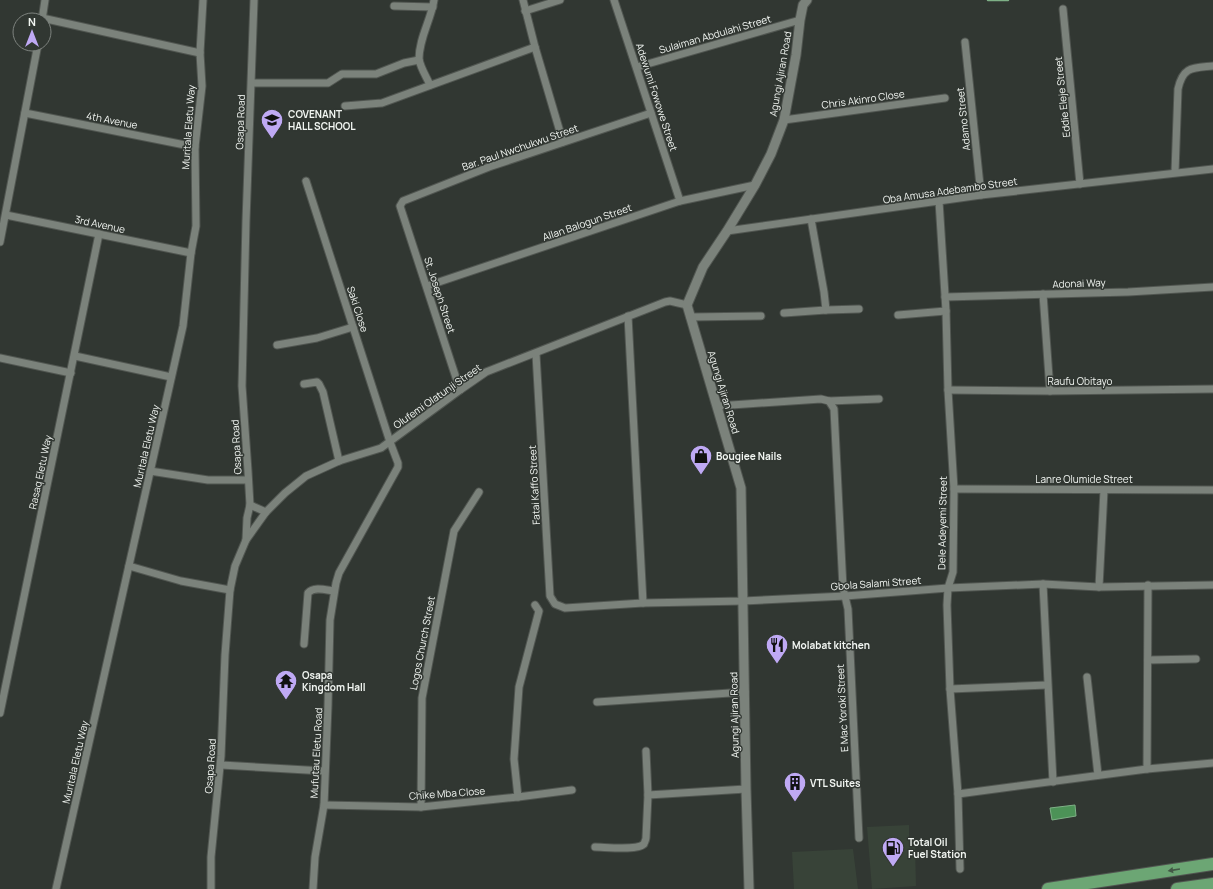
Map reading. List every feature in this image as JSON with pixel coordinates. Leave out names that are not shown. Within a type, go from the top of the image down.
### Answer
[{"type":"highway","points":[[1048,889],[1213,864]]},
{"type":"highway","points":[[1177,889],[1211,886]]},
{"type":"street","points":[[43,12],[45,0]]},
{"type":"street","name":"Muritala Eletu Way","points":[[56,889],[183,326],[191,253],[196,226],[195,147],[202,86],[200,53],[203,0]]},
{"type":"street","name":"Osapa Road","points":[[211,889],[211,857],[221,765],[225,655],[230,590],[235,566],[246,540],[247,518],[250,505],[242,386],[254,0]]},
{"type":"street","points":[[523,0],[563,142]]},
{"type":"street","points":[[525,11],[560,0]]},
{"type":"street","name":"Adewumi Fowowe Street","points":[[614,0],[680,201]]},
{"type":"street","name":"Agungi Ajiran Road","points":[[749,889],[741,488],[687,305],[703,267],[755,185],[771,154],[784,120],[796,55],[800,20],[803,5],[807,0]]},
{"type":"street","points":[[394,6],[433,4],[422,36],[419,60],[430,85]]},
{"type":"street","name":"Eddie Eleje Street","points":[[1063,9],[1080,184]]},
{"type":"street","name":"Sulaiman Abdulahi Street","points":[[637,67],[800,20]]},
{"type":"street","points":[[52,21],[200,53]]},
{"type":"street","name":"Adamo Street","points":[[965,42],[981,195]]},
{"type":"street","points":[[345,106],[382,103],[535,47]]},
{"type":"street","points":[[0,242],[36,52]]},
{"type":"street","points":[[252,83],[328,83],[342,74],[376,74],[404,63],[419,60]]},
{"type":"street","points":[[1175,172],[1178,89],[1181,78],[1190,69],[1213,66]]},
{"type":"street","name":"Chris Akinro Close","points":[[784,120],[944,98]]},
{"type":"street","name":"4th Avenue","points":[[25,113],[195,147]]},
{"type":"street","name":"Bar. Paul Nwchukwu Street","points":[[400,206],[403,201],[409,197],[563,142],[651,113]]},
{"type":"street","name":"Oba Amusa Adebambo Street","points":[[727,231],[981,195],[1175,172],[1213,169]]},
{"type":"street","name":"Saki Close","points":[[306,182],[390,442]]},
{"type":"street","name":"Allan Balogun Street","points":[[426,286],[680,201],[755,185]]},
{"type":"street","name":"Dele Adeyemi Street","points":[[939,201],[946,312],[948,390],[954,489],[953,572],[948,588],[950,689],[958,794],[960,869]]},
{"type":"street","name":"St. Joseph Street","points":[[400,206],[460,390]]},
{"type":"street","name":"3rd Avenue","points":[[6,215],[191,253]]},
{"type":"street","points":[[811,219],[826,310]]},
{"type":"street","name":"Rasaq Eletu Way","points":[[0,713],[99,234]]},
{"type":"street","name":"Adonai Way","points":[[945,296],[1043,294],[1213,287]]},
{"type":"street","points":[[1043,294],[1050,391]]},
{"type":"street","name":"Olufemi Olatunji Street","points":[[246,540],[266,512],[285,493],[306,476],[339,461],[381,448],[486,372],[510,362],[536,354],[628,316],[670,301],[687,305]]},
{"type":"street","points":[[784,313],[859,309]]},
{"type":"street","points":[[898,315],[946,312]]},
{"type":"street","points":[[628,316],[643,603]]},
{"type":"street","points":[[690,317],[761,316]]},
{"type":"street","points":[[277,345],[317,338],[353,327]]},
{"type":"street","name":"Fatai Kaffo Street","points":[[536,354],[550,596],[555,604],[565,608]]},
{"type":"street","points":[[75,356],[171,377]]},
{"type":"street","points":[[0,358],[71,373]]},
{"type":"street","points":[[304,384],[317,382],[323,392],[339,461]]},
{"type":"street","name":"Raufu Obitayo","points":[[948,390],[1050,391],[1213,389]]},
{"type":"street","points":[[717,406],[821,399],[829,402],[879,399]]},
{"type":"street","name":"E Mac Yoroki Street","points":[[829,402],[834,409],[843,588],[848,609],[859,838]]},
{"type":"street","name":"Mufutau Eletu Road","points":[[313,889],[315,857],[324,805],[330,620],[334,592],[339,573],[398,467],[398,463],[390,442]]},
{"type":"street","points":[[150,471],[208,480],[248,480]]},
{"type":"street","name":"Lanre Olumide Street","points":[[954,489],[1213,490]]},
{"type":"street","points":[[1099,587],[1104,490]]},
{"type":"street","name":"Logos Church Street","points":[[422,807],[422,698],[454,531],[479,492]]},
{"type":"street","points":[[250,505],[266,512]]},
{"type":"street","points":[[129,566],[181,581],[230,590]]},
{"type":"street","points":[[1043,584],[1053,782]]},
{"type":"street","name":"Gbola Salami Street","points":[[565,608],[643,603],[743,601],[845,596],[948,588],[1043,584],[1099,587],[1213,586]]},
{"type":"street","points":[[1147,769],[1148,586]]},
{"type":"street","points":[[304,644],[308,593],[311,589],[334,592]]},
{"type":"street","points":[[518,797],[514,759],[519,687],[539,611],[535,605]]},
{"type":"street","points":[[1148,660],[1196,659]]},
{"type":"street","points":[[1087,677],[1098,775]]},
{"type":"street","points":[[950,689],[1047,685]]},
{"type":"street","points":[[597,702],[745,692]]},
{"type":"street","points":[[595,846],[628,848],[644,844],[646,838],[648,795],[646,751]]},
{"type":"street","points":[[958,794],[1147,769],[1213,763]]},
{"type":"street","points":[[221,765],[324,771]]},
{"type":"street","points":[[648,795],[746,789]]},
{"type":"street","name":"Chike Mba Close","points":[[324,805],[422,807],[572,790]]},
{"type":"shaded area","points":[[1075,805],[1076,816],[1052,820],[1050,808]]},
{"type":"shaded area","name":"Total Oil Fuel Station","points":[[909,825],[909,847],[915,847],[916,886],[872,889],[867,827]]},
{"type":"shaded area","points":[[853,849],[858,889],[794,889],[792,852]]},
{"type":"waterway","points":[[988,0],[1008,0]]},
{"type":"place","name":"COVENANT HALL SCHOOL","points":[[272,140]]},
{"type":"place","name":"Bougiee Nails","points":[[701,476]]},
{"type":"place","name":"Molabat kitchen","points":[[777,664]]},
{"type":"place","name":"Osapa Kingdom Hall","points":[[286,700]]},
{"type":"place","name":"VTL Suites","points":[[795,802]]},
{"type":"place","name":"Total Oil Fuel Station","points":[[893,868]]}]
